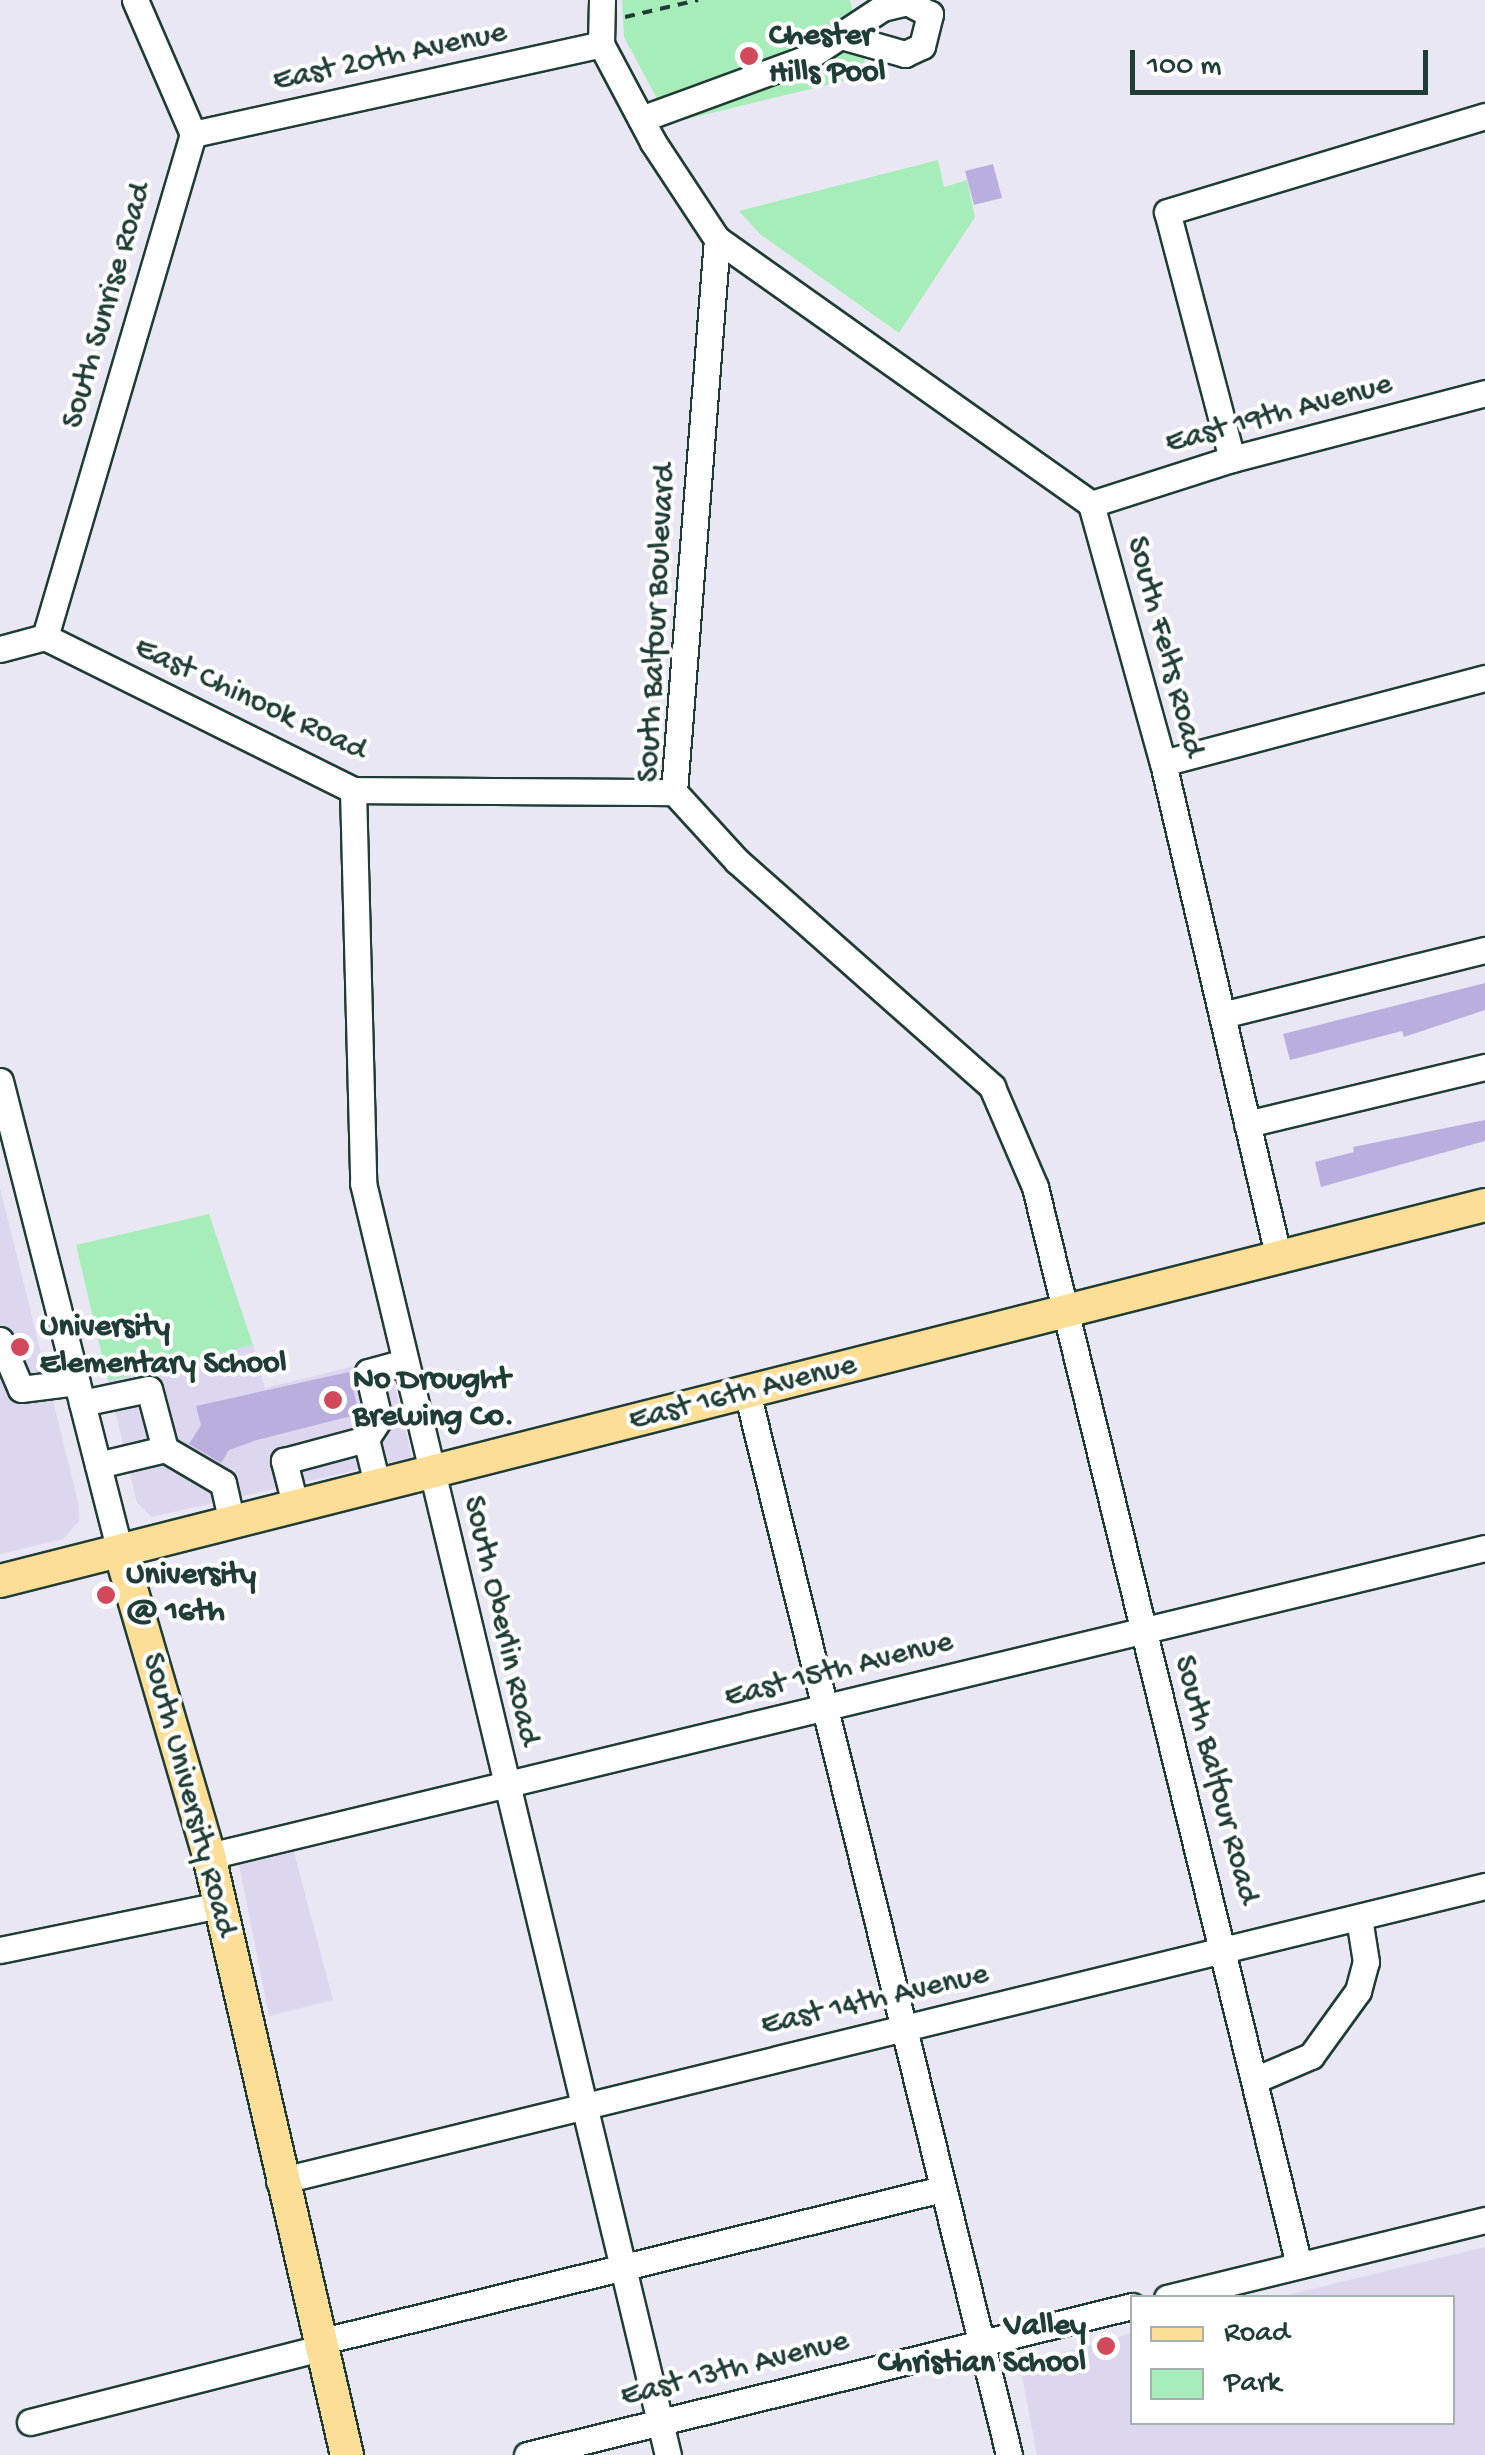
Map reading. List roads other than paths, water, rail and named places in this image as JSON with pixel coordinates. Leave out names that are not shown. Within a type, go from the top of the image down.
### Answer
[{"type":"main road","name":"East 16th Avenue","points":[[0,1581],[1485,1205]]},
{"type":"main road","name":"South University Road","points":[[120,1551],[209,1856],[279,2180],[348,2455]]},
{"type":"street","points":[[135,0],[193,134]]},
{"type":"street","points":[[602,22],[641,120],[717,239]]},
{"type":"street","name":"East 20th Avenue","points":[[193,134],[602,22]]},
{"type":"street","points":[[641,120],[805,59],[844,37]]},
{"type":"street","points":[[1232,459],[1167,212],[1485,116]]},
{"type":"street","name":"South Sunrise Road","points":[[44,637],[193,134]]},
{"type":"street","name":"South Felts Road","points":[[717,239],[1091,504],[1163,763],[1278,1255]]},
{"type":"street","name":"South Balfour Boulevard","points":[[717,239],[674,792],[737,861],[992,1087],[1034,1187],[1062,1314]]},
{"type":"street","name":"East 19th Avenue","points":[[1091,504],[1232,459],[1485,393]]},
{"type":"street","points":[[0,649],[44,637]]},
{"type":"street","name":"East Chinook Road","points":[[44,637],[353,790],[674,792]]},
{"type":"street","points":[[1163,763],[1485,678]]},
{"type":"street","name":"South Oberlin Road","points":[[353,790],[363,1184],[668,2455]]},
{"type":"street","points":[[1222,1015],[1485,950]]},
{"type":"street","points":[[1247,1124],[1485,1067]]},
{"type":"street","name":"South University Road","points":[[0,1080],[9,1158],[79,1393],[120,1551]]},
{"type":"street","name":"South Balfour Road","points":[[1062,1314],[1228,1952],[1300,2264]]},
{"type":"street","points":[[0,1340],[20,1389],[79,1393],[149,1389],[165,1449]]},
{"type":"street","points":[[378,1488],[368,1372],[405,1362]]},
{"type":"street","points":[[747,1392],[1008,2455]]},
{"type":"street","points":[[296,1508],[284,1460],[416,1410]]},
{"type":"street","points":[[98,1466],[165,1449],[223,1483],[232,1523]]},
{"type":"street","name":"East 15th Avenue","points":[[209,1856],[506,1788],[1141,1629],[1485,1548]]},
{"type":"street","name":"East 14th Avenue","points":[[279,2180],[1228,1952],[1485,1886]]},
{"type":"street","points":[[0,1950],[220,1905]]},
{"type":"street","points":[[1256,2079],[1311,2056],[1358,1992],[1366,1962],[1359,1918]]},
{"type":"street","points":[[30,2422],[622,2266],[942,2189]]},
{"type":"street","points":[[1180,2295],[1485,2220]]},
{"type":"street","name":"East 13th Avenue","points":[[528,2455],[1130,2307]]},
{"type":"place","name":"Chester Hills Pool","points":[[749,56]]},
{"type":"place","name":"University Elementary School","points":[[20,1347]]},
{"type":"place","name":"No Drought Brewing Co.","points":[[333,1400]]},
{"type":"place","name":"University @ 16th","points":[[106,1595]]},
{"type":"place","name":"Valley Christian School","points":[[1106,2346]]}]
